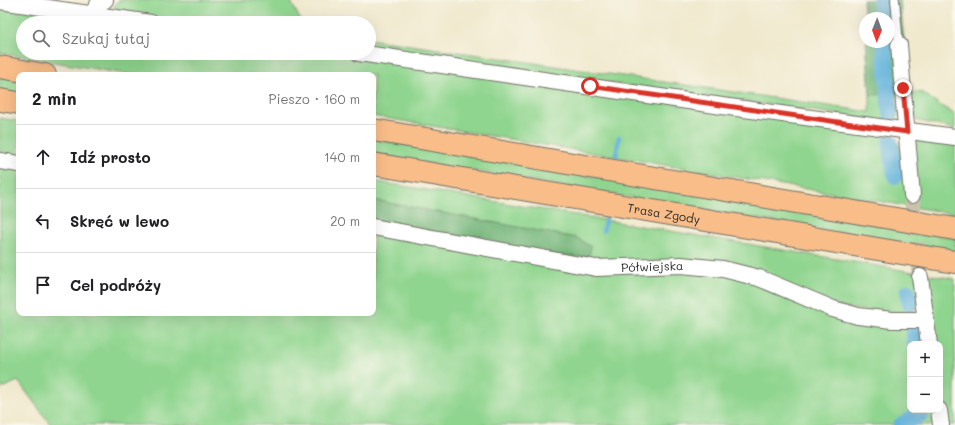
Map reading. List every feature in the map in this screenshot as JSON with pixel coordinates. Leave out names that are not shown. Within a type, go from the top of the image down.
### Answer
[{"type":"highway","points":[[0,68],[25,72]]},
{"type":"highway","points":[[0,100],[16,103]]},
{"type":"highway","points":[[376,131],[955,229]]},
{"type":"highway","name":"Trasa Zgody","points":[[376,165],[955,262]]},
{"type":"street","points":[[92,14],[99,3],[105,0]]},
{"type":"street","points":[[0,1],[105,16]]},
{"type":"street","points":[[899,45],[912,195]]},
{"type":"street","points":[[376,56],[907,132],[955,137]]},
{"type":"street","points":[[0,161],[16,164]]},
{"type":"street","name":"Półwiejska","points":[[376,228],[596,268],[682,265],[723,269],[759,278],[833,309],[858,316],[892,320],[925,320]]},
{"type":"street","points":[[920,277],[928,341]]},
{"type":"street","points":[[939,413],[941,425]]},
{"type":"lane","points":[[895,0],[899,45]]},
{"type":"green space","points":[[119,0],[290,0],[298,16],[129,16],[115,14],[114,6]]},
{"type":"green space","points":[[863,0],[900,0],[909,93],[870,95],[866,48],[895,48],[895,12],[864,12]]},
{"type":"green space","points":[[0,4],[81,16],[16,16],[16,56],[0,53]]},
{"type":"green space","points":[[376,40],[870,112],[870,95],[897,93],[898,115],[895,122],[376,51]]},
{"type":"green space","points":[[376,59],[853,129],[886,135],[894,138],[899,145],[907,195],[912,143],[916,140],[921,140],[955,145],[955,214],[376,117],[376,72],[114,72],[42,60]]},
{"type":"green space","points":[[0,76],[16,79],[16,94],[0,91]]},
{"type":"green space","points":[[921,92],[955,115],[955,129],[915,120],[911,111],[909,93]]},
{"type":"green space","points":[[0,118],[16,121],[16,159],[0,156]]},
{"type":"green space","points":[[376,140],[955,238],[955,252],[376,155]]},
{"type":"green space","points":[[0,165],[16,168],[16,316],[376,316],[376,233],[594,270],[667,267],[702,269],[737,274],[769,285],[813,305],[839,314],[875,321],[917,324],[923,329],[924,341],[907,341],[907,413],[943,413],[943,341],[933,341],[925,280],[921,277],[917,277],[919,300],[913,312],[890,314],[841,307],[761,275],[733,266],[696,260],[599,263],[469,241],[446,234],[376,224],[376,182],[955,279],[955,425],[51,425],[18,381],[0,389]]},
{"type":"green space","points":[[376,201],[577,238],[591,247],[588,257],[563,256],[376,222]]},
{"type":"waterway","points":[[880,0],[881,12]]},
{"type":"waterway","points":[[885,48],[890,113]]},
{"type":"waterway","points":[[616,156],[619,137]]},
{"type":"waterway","points":[[890,142],[895,176]]},
{"type":"waterway","points":[[603,231],[606,218]]},
{"type":"waterway","points":[[908,292],[910,304]]},
{"type":"waterway","points":[[914,333],[915,341]]},
{"type":"waterway","points":[[901,425],[921,413]]},
{"type":"tunnel","points":[[912,195],[920,277]]},
{"type":"route","points":[[590,86],[907,132],[903,88]]}]
